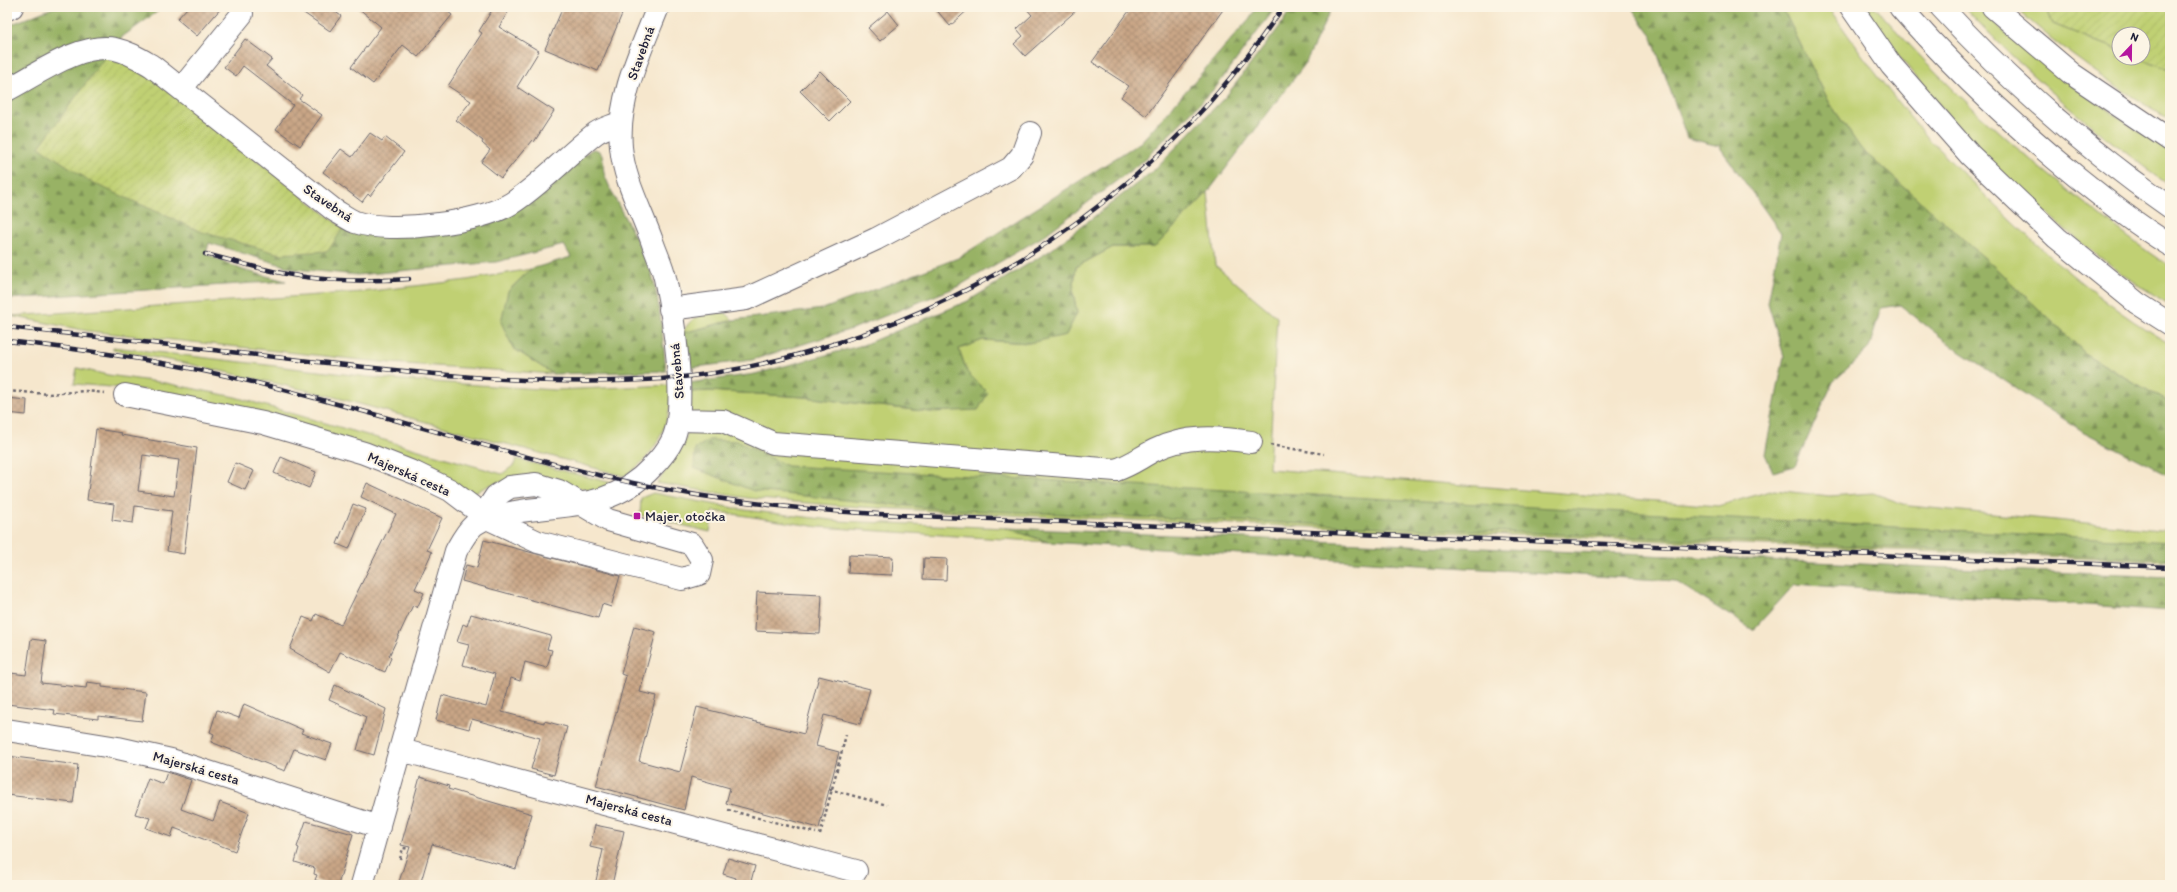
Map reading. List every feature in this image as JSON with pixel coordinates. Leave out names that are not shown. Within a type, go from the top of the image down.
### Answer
[{"type":"main road","points":[[7,9],[12,7]]},
{"type":"main road","name":"Stavebná","points":[[487,518],[603,500],[621,493],[636,484],[661,458],[672,441],[678,420],[681,391],[670,309],[664,276],[628,180],[621,147],[621,122],[628,89],[658,7]]},
{"type":"main road","points":[[1851,7],[1891,65],[1970,155],[2057,238],[2137,303],[2170,324]]},
{"type":"main road","points":[[1900,7],[1936,48],[1981,93],[2044,150],[2106,200],[2170,245]]},
{"type":"main road","points":[[1941,7],[2006,75],[2065,127],[2125,176],[2170,207]]},
{"type":"main road","points":[[1993,7],[2072,74],[2170,140]]},
{"type":"main road","points":[[181,89],[242,14]]},
{"type":"main road","name":"Stavebná","points":[[7,90],[69,57],[92,50],[114,49],[132,54],[152,66],[334,210],[356,222],[387,228],[429,226],[452,222],[474,217],[511,204],[542,181],[597,133],[621,122]]},
{"type":"main road","points":[[670,309],[746,299],[876,240],[1011,168],[1022,155],[1030,133]]},
{"type":"main road","name":"Majerská cesta","points":[[126,395],[263,423],[364,454],[415,473],[450,490],[487,518],[538,542],[682,579],[699,574],[702,560],[692,544],[608,520],[579,503]]},
{"type":"main road","points":[[678,420],[723,421],[773,442],[1116,470],[1135,463],[1155,450],[1189,438],[1229,438],[1251,442]]},
{"type":"main road","points":[[362,885],[456,551],[464,537],[475,525],[487,518]]},
{"type":"main road","name":"Majerská cesta","points":[[7,730],[118,748],[171,760],[379,827]]},
{"type":"main road","name":"Majerská cesta","points":[[401,750],[856,870]]},
{"type":"path","points":[[7,392],[49,394],[86,391],[126,395]]},
{"type":"path","points":[[1251,442],[1324,454]]},
{"type":"path","points":[[820,834],[846,735]]},
{"type":"path","points":[[831,790],[887,805]]},
{"type":"path","points":[[728,810],[816,833]]},
{"type":"path","points":[[400,859],[403,848],[409,849]]},
{"type":"green space","points":[[55,7],[164,7],[122,37],[40,147],[343,228],[469,224],[593,149],[597,150],[602,155],[604,172],[610,188],[651,272],[659,308],[666,371],[553,374],[513,348],[501,322],[508,291],[531,269],[571,257],[564,245],[496,262],[357,275],[295,269],[209,243],[206,254],[243,270],[286,281],[7,299],[7,26]]},
{"type":"green space","points":[[1257,7],[1276,7],[1216,87],[1143,161],[1042,237],[959,286],[855,328],[752,360],[688,368],[683,333],[733,320],[823,309],[958,258],[1141,142],[1249,19]]},
{"type":"green space","points":[[1292,7],[1332,7],[1305,64],[1208,192],[1155,247],[1113,247],[1076,267],[1073,292],[1077,313],[1066,335],[1029,343],[983,340],[959,349],[967,372],[988,393],[978,410],[931,412],[804,397],[709,391],[689,392],[689,383],[755,374],[863,345],[968,301],[1051,250],[1153,171],[1227,95],[1280,26]]},
{"type":"green space","points":[[1631,7],[1782,7],[1829,102],[1861,149],[1989,262],[2087,355],[2170,403],[2170,476],[2084,432],[1960,352],[1900,305],[1881,308],[1869,348],[1833,382],[1795,466],[1773,472],[1765,454],[1784,356],[1768,303],[1781,233],[1719,146],[1687,138],[1651,35]]},
{"type":"green space","points":[[1782,7],[1828,7],[1895,98],[1919,128],[1952,163],[2008,218],[2074,276],[2097,295],[2145,329],[2170,344],[2170,403],[2087,355],[1989,262],[1861,149],[1829,102]]},
{"type":"green space","points":[[1862,7],[1875,7],[1952,88],[2034,163],[2130,239],[2170,267],[2170,305],[2125,275],[2082,243],[2001,171],[1928,92]]},
{"type":"green space","points":[[1964,7],[1977,7],[2002,30],[2069,84],[2170,152],[2170,186],[2115,145],[2062,101],[2012,56]]},
{"type":"green space","points":[[2015,7],[2046,7],[2053,24],[2111,47],[2111,66],[2151,66],[2151,63],[2170,70],[2170,120],[2129,95],[2090,68],[2051,39]]},
{"type":"green space","points":[[2046,7],[2170,7],[2170,70],[2151,63],[2151,26],[2111,26],[2111,47],[2053,24]]},
{"type":"green space","points":[[108,53],[130,59],[343,228],[328,251],[280,254],[202,232],[93,183],[39,147]]},
{"type":"green space","points":[[1208,192],[1215,265],[1277,317],[1269,469],[1718,506],[1774,490],[1829,496],[1873,493],[1909,506],[2170,531],[2170,561],[1008,515],[843,506],[747,498],[657,483],[682,448],[688,431],[689,392],[709,391],[804,397],[931,412],[988,393],[967,372],[959,349],[983,340],[1029,343],[1077,313],[1073,292],[1076,267],[1113,247],[1155,247]]},
{"type":"green space","points":[[531,269],[508,291],[513,348],[553,374],[390,363],[88,331],[11,316],[362,292],[467,280]]},
{"type":"green space","points":[[725,312],[733,320],[683,333],[686,326],[695,318]]},
{"type":"green space","points":[[113,347],[387,379],[555,390],[673,385],[669,412],[660,437],[645,459],[624,476],[323,394],[185,363],[113,350]]},
{"type":"green space","points":[[77,368],[108,375],[165,383],[235,397],[502,474],[514,465],[516,459],[616,484],[594,492],[542,477],[516,478],[490,485],[473,493],[291,422],[148,390],[74,384]]},
{"type":"green space","points":[[709,440],[737,441],[787,466],[2170,542],[2170,559],[937,509],[754,491],[694,468],[695,449]]},
{"type":"green space","points":[[653,493],[745,510],[840,521],[1006,528],[1048,542],[819,527],[713,511],[710,532],[640,515],[641,498]]},
{"type":"green space","points":[[1006,528],[2170,577],[2170,611],[1795,584],[1753,630],[1675,581],[1048,542]]},
{"type":"building","points":[[188,7],[222,7],[197,36],[177,19]]},
{"type":"building","points":[[295,7],[329,7],[341,16],[330,31]]},
{"type":"building","points":[[357,7],[442,7],[452,15],[418,57],[403,45],[373,84],[351,67],[381,27]]},
{"type":"building","points":[[494,7],[499,7],[508,12],[499,27],[539,51],[517,87],[554,111],[534,142],[532,140],[501,178],[481,162],[490,150],[482,143],[483,141],[456,120],[471,101],[448,86],[482,33],[479,31]]},
{"type":"building","points":[[563,7],[625,7],[598,71],[545,49]]},
{"type":"building","points":[[934,7],[971,7],[950,26]]},
{"type":"building","points":[[1025,7],[1080,7],[1025,56],[1014,44],[1023,36],[1017,29],[1032,15]]},
{"type":"building","points":[[1132,7],[1225,7],[1146,116],[1121,97],[1129,86],[1092,62]]},
{"type":"building","points":[[888,11],[899,25],[880,41],[868,28]]},
{"type":"building","points":[[245,39],[272,59],[266,66],[302,95],[299,99],[322,115],[300,146],[276,129],[293,105],[243,66],[236,76],[224,67]]},
{"type":"building","points":[[820,71],[850,101],[830,121],[800,91]]},
{"type":"building","points":[[370,133],[382,141],[385,137],[404,152],[370,196],[368,194],[362,202],[323,172],[341,149],[352,157]]},
{"type":"building","points":[[7,398],[27,400],[26,415],[7,413]]},
{"type":"building","points":[[96,429],[122,433],[121,435],[197,448],[184,554],[167,551],[172,511],[135,506],[133,523],[112,520],[114,504],[87,500]],"holes":[[[143,455],[179,460],[174,496],[138,491]]]},
{"type":"building","points":[[281,457],[316,472],[309,488],[274,473]]},
{"type":"building","points":[[235,463],[254,471],[245,490],[227,482]]},
{"type":"building","points":[[367,483],[442,518],[427,550],[432,552],[415,589],[424,593],[417,608],[413,605],[389,656],[391,658],[385,672],[340,652],[330,672],[290,649],[303,617],[313,621],[316,614],[341,625],[396,514],[361,497]]},
{"type":"building","points":[[353,504],[366,509],[349,549],[337,544]]},
{"type":"building","points":[[484,540],[620,576],[611,607],[602,604],[598,618],[462,581],[466,565],[477,568]]},
{"type":"building","points":[[849,555],[893,557],[892,575],[848,573]]},
{"type":"building","points":[[924,558],[947,559],[946,580],[923,579]]},
{"type":"building","points":[[757,592],[822,595],[820,634],[755,631]]},
{"type":"building","points":[[471,614],[551,636],[547,649],[552,650],[547,668],[525,662],[520,681],[511,678],[502,712],[544,723],[544,721],[567,727],[554,775],[531,769],[540,738],[472,719],[469,729],[436,720],[442,695],[486,707],[495,674],[463,665],[469,645],[457,642],[463,624],[467,626]]},
{"type":"building","points":[[634,626],[656,632],[640,692],[656,696],[639,761],[680,772],[697,707],[804,734],[819,676],[870,689],[860,724],[824,715],[816,746],[839,752],[819,828],[726,803],[730,788],[691,777],[684,810],[596,786],[626,676],[621,674]]},
{"type":"building","points":[[31,639],[46,641],[41,683],[86,688],[87,682],[102,684],[102,687],[146,692],[142,721],[98,716],[98,719],[54,714],[55,710],[7,704],[11,673],[26,675]]},
{"type":"building","points":[[335,685],[386,709],[374,755],[357,750],[366,717],[329,700]]},
{"type":"building","points":[[244,704],[303,730],[301,733],[332,744],[326,760],[294,749],[285,771],[211,742],[214,734],[210,732],[217,710],[239,718]]},
{"type":"building","points":[[7,756],[78,765],[73,803],[7,795]]},
{"type":"building","points":[[167,772],[191,780],[181,809],[213,821],[220,802],[249,813],[235,851],[174,828],[171,837],[146,828],[150,818],[135,814],[148,778],[163,784]]},
{"type":"building","points":[[420,777],[449,786],[448,789],[532,814],[516,869],[432,844],[420,885],[398,885],[410,847],[401,845]]},
{"type":"building","points":[[306,821],[353,834],[338,885],[330,885],[315,880],[317,875],[314,874],[315,868],[295,862],[299,848],[297,847]]},
{"type":"building","points":[[595,825],[624,831],[612,885],[595,885],[603,850],[590,847]]},
{"type":"building","points":[[728,858],[755,866],[750,885],[734,885],[736,878],[723,874]]},
{"type":"railway","points":[[7,327],[441,375],[529,380],[617,381],[661,379],[739,369],[777,360],[814,350],[885,326],[953,296],[1018,261],[1079,220],[1137,175],[1190,124],[1239,68],[1283,7]]},
{"type":"railway","points":[[205,254],[270,271],[321,279],[409,279]]},
{"type":"railway","points":[[7,341],[133,358],[195,369],[304,395],[538,460],[633,483],[709,497],[787,507],[942,517],[2170,567]]},
{"type":"place","name":"Majer, otočka","points":[[637,516]]}]
